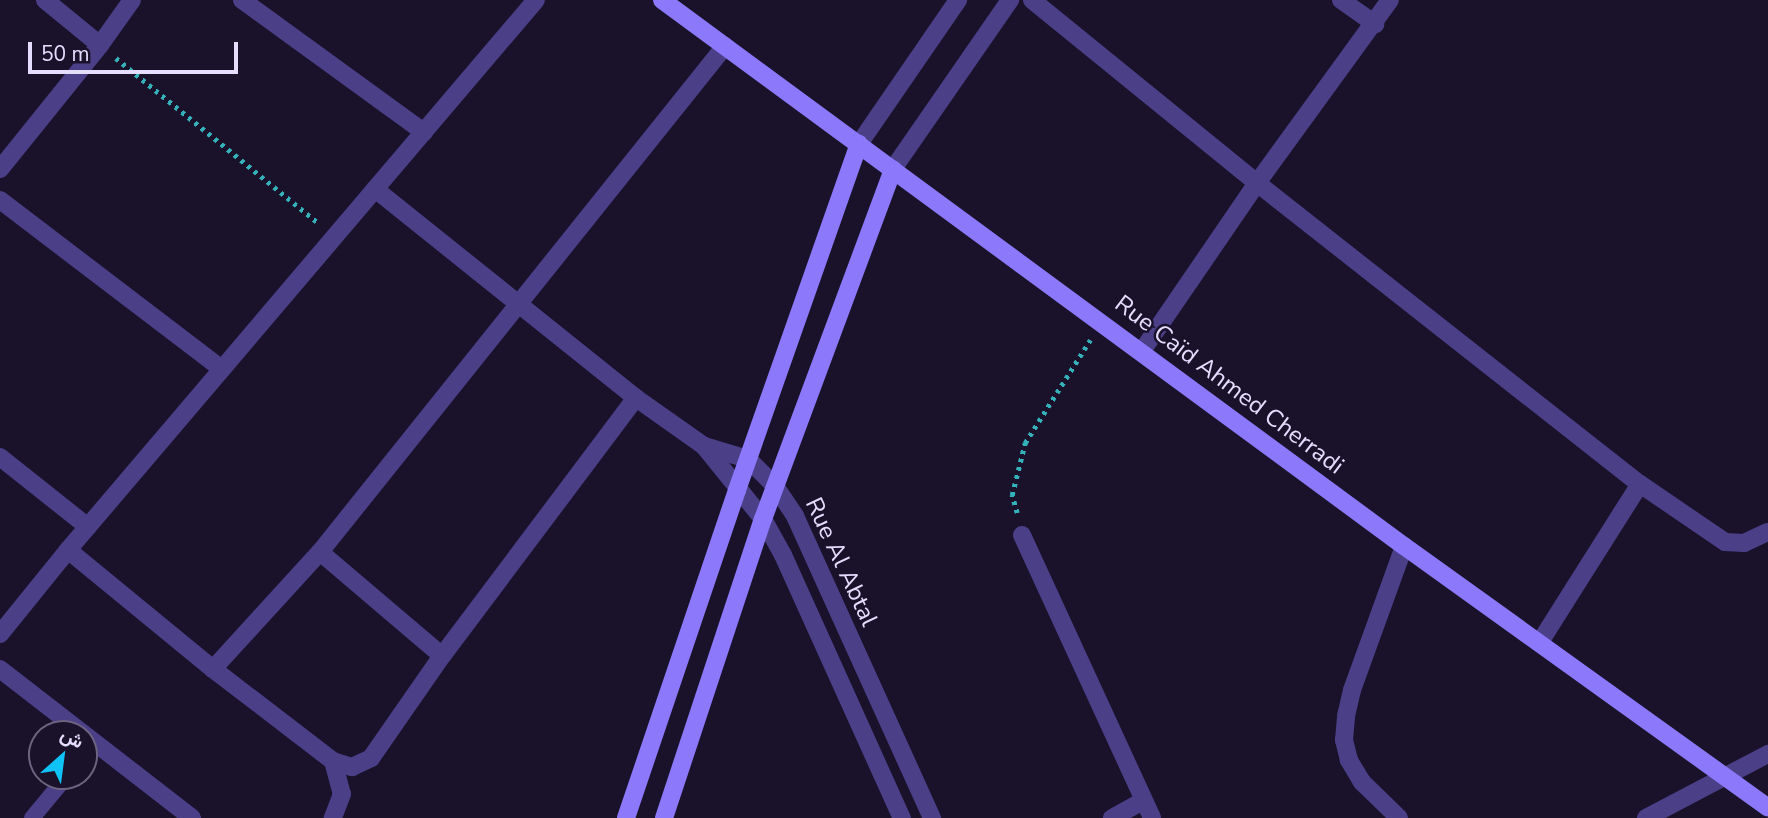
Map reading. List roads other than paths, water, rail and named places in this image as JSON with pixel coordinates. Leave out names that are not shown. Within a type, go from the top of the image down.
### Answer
[{"type":"street","points":[[45,0],[100,45]]},
{"type":"street","points":[[0,169],[6,150],[100,45],[132,0]]},
{"type":"street","points":[[242,0],[424,132]]},
{"type":"street","points":[[0,634],[68,550],[536,0]]},
{"type":"street","name":"Rue Caïd Ahmed Cherradi","points":[[662,0],[1142,351],[1404,547],[1768,808]]},
{"type":"street","points":[[626,818],[737,490],[859,144],[958,0]]},
{"type":"street","points":[[664,818],[762,519],[893,169],[1010,0]]},
{"type":"street","points":[[1032,0],[1257,183],[1640,484],[1725,542],[1744,543],[1768,532]]},
{"type":"street","points":[[1341,0],[1374,24]]},
{"type":"street","points":[[1142,351],[1257,183],[1390,0]]},
{"type":"street","points":[[213,669],[320,552],[725,46]]},
{"type":"street","points":[[375,189],[636,398],[704,446]]},
{"type":"street","points":[[0,200],[222,369]]},
{"type":"street","points":[[68,550],[213,669],[333,761],[352,767],[371,758],[442,656],[636,398]]},
{"type":"street","name":"Rue Al Abtal","points":[[704,446],[748,459],[775,486],[795,516],[932,818]]},
{"type":"street","name":"Rue Al Abtal","points":[[704,446],[762,519],[783,555],[902,818]]},
{"type":"street","points":[[0,457],[88,527]]},
{"type":"street","points":[[1540,642],[1640,484]]},
{"type":"street","points":[[1022,535],[1152,818]]},
{"type":"street","points":[[1399,818],[1362,782],[1349,760],[1345,740],[1346,716],[1352,690],[1404,547]]},
{"type":"street","points":[[320,552],[442,656]]},
{"type":"street","points":[[0,669],[57,720]]},
{"type":"street","points":[[98,754],[192,818]]},
{"type":"street","points":[[1646,818],[1768,754]]},
{"type":"street","points":[[333,761],[342,794],[333,818]]},
{"type":"street","points":[[1112,818],[1143,801]]},
{"type":"lane","points":[[32,818],[55,790]]}]
